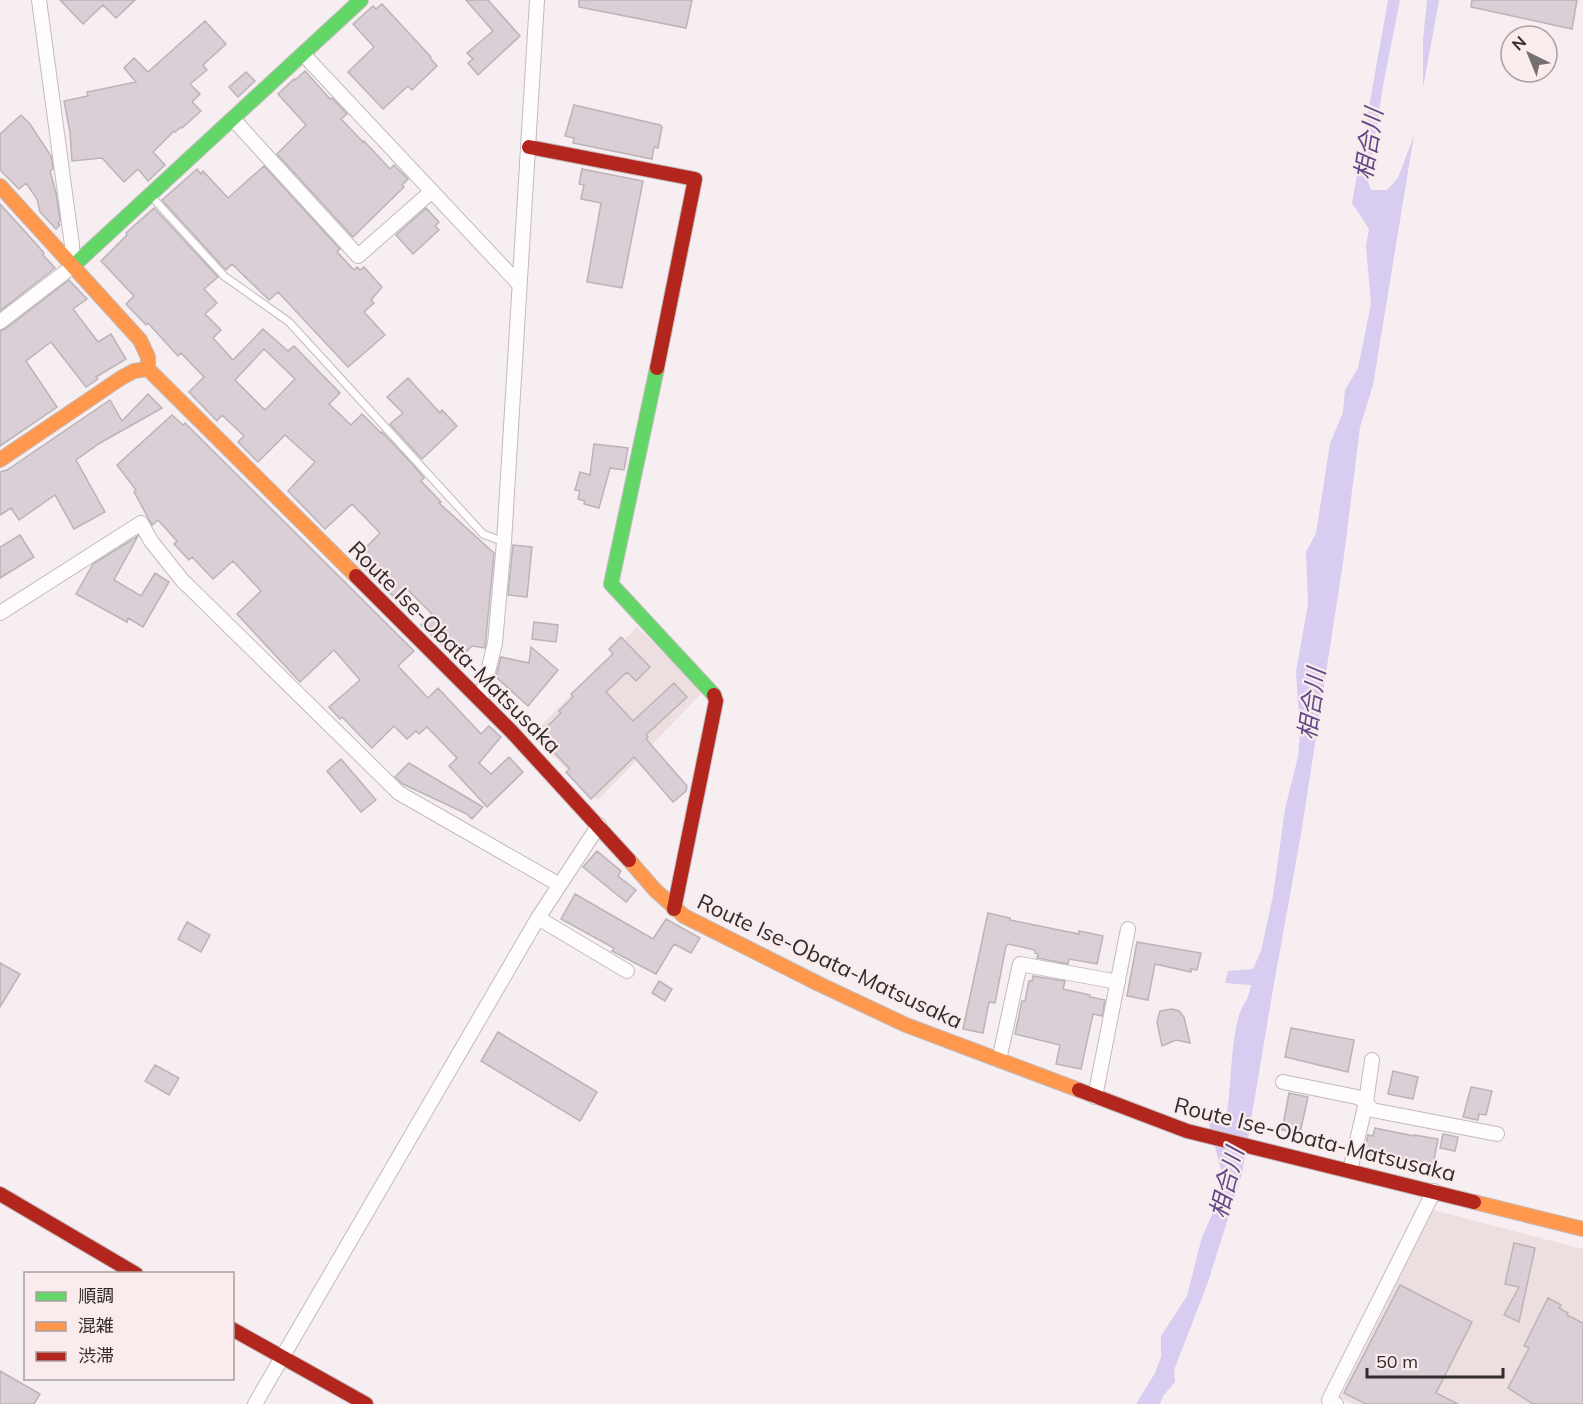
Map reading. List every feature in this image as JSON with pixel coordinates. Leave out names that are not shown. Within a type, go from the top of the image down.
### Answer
[{"type":"main road","points":[[73,266],[360,0]]},
{"type":"main road","points":[[529,147],[694,179],[611,585],[713,692],[716,701],[674,909]]},
{"type":"main road","points":[[0,186],[140,340],[148,357],[148,369],[134,371],[121,378],[0,460]]},
{"type":"main road","name":"Route Ise-Obata-Matsusaka","points":[[148,369],[481,700],[599,825],[674,909],[819,984],[897,1021],[1187,1131],[1583,1229]]},
{"type":"main road","points":[[0,1194],[133,1272]]},
{"type":"main road","points":[[234,1330],[366,1404]]},
{"type":"street","points":[[0,322],[73,266],[68,210],[39,0]]},
{"type":"street","points":[[481,700],[495,643],[504,542],[537,0]]},
{"type":"street","points":[[303,54],[519,284]]},
{"type":"street","points":[[232,119],[358,256],[432,191]]},
{"type":"street","points":[[0,613],[141,523],[151,541],[182,580],[399,794],[558,884]]},
{"type":"street","points":[[255,1404],[558,884],[599,825]]},
{"type":"street","points":[[538,918],[627,971]]},
{"type":"street","points":[[1095,1097],[1128,930]]},
{"type":"street","points":[[999,1060],[1020,964],[1118,982]]},
{"type":"street","points":[[1350,1171],[1366,1102],[1372,1060]]},
{"type":"street","points":[[1283,1082],[1357,1097],[1366,1102],[1372,1110],[1497,1134]]},
{"type":"street","points":[[1336,1404],[1329,1400],[1434,1191]]},
{"type":"lane","points":[[150,195],[224,276],[289,322],[483,534],[504,542]]},
{"type":"shaded area","points":[[637,627],[704,691],[598,800],[532,735]]},
{"type":"shaded area","points":[[1433,1210],[1583,1249],[1583,1404],[1353,1404],[1340,1398]]},
{"type":"water","name":"相合川","points":[[1388,0],[1400,0],[1384,80],[1368,182],[1371,190],[1387,190],[1398,178],[1414,135],[1373,385],[1360,427],[1343,563],[1301,834],[1242,1174],[1207,1285],[1174,1370],[1175,1382],[1163,1396],[1160,1404],[1136,1404],[1155,1373],[1161,1357],[1161,1336],[1187,1296],[1202,1237],[1212,1215],[1222,1174],[1209,1124],[1211,1113],[1221,1117],[1227,1112],[1236,1027],[1251,985],[1225,983],[1228,971],[1253,969],[1261,951],[1273,896],[1285,809],[1298,757],[1300,734],[1296,672],[1308,604],[1306,552],[1316,533],[1330,444],[1343,412],[1345,390],[1358,368],[1371,304],[1366,246],[1369,229],[1352,203]]},
{"type":"water","points":[[1427,0],[1439,0],[1423,88],[1423,40]]},
{"type":"building","points":[[60,0],[135,0],[116,18],[103,5],[83,24]]},
{"type":"building","points":[[466,0],[488,0],[520,36],[478,75],[468,63],[473,59],[467,53],[493,31]]},
{"type":"building","points":[[579,0],[692,0],[686,28],[579,7]]},
{"type":"building","points":[[1472,0],[1577,0],[1572,29],[1559,26],[1559,24],[1549,24],[1471,7]]},
{"type":"building","points":[[382,4],[437,66],[412,90],[408,86],[383,109],[348,72],[374,47],[353,24],[373,6],[376,9]]},
{"type":"building","points":[[205,21],[226,44],[203,65],[207,70],[190,84],[200,94],[192,102],[201,111],[182,128],[174,131],[153,152],[165,165],[148,181],[138,169],[124,182],[102,158],[72,161],[70,132],[64,101],[88,96],[87,92],[136,82],[124,68],[134,58],[148,72]]},
{"type":"building","points":[[305,71],[347,114],[341,119],[390,169],[394,165],[408,179],[402,185],[404,187],[353,237],[277,154],[306,125],[278,94]]},
{"type":"building","points":[[246,72],[255,81],[238,97],[229,87]]},
{"type":"building","points":[[574,105],[660,125],[662,127],[658,148],[654,147],[652,159],[573,143],[574,138],[565,136]]},
{"type":"building","points":[[21,115],[30,124],[51,156],[53,169],[50,171],[60,221],[56,229],[40,212],[37,199],[26,183],[19,189],[0,170],[0,134]]},
{"type":"building","points":[[264,166],[340,249],[337,252],[354,270],[357,267],[360,270],[364,267],[382,287],[371,300],[374,303],[364,312],[385,335],[348,367],[278,292],[269,300],[232,264],[226,270],[162,200],[197,169],[201,174],[203,171],[228,198]]},
{"type":"building","points":[[582,169],[643,181],[622,288],[587,282],[601,203],[581,199],[584,185],[579,184]]},
{"type":"building","points":[[0,204],[55,268],[0,311]]},
{"type":"building","points":[[154,208],[218,277],[204,289],[217,303],[205,314],[221,330],[213,338],[233,360],[263,329],[288,351],[294,346],[340,393],[329,404],[351,425],[362,414],[382,432],[424,478],[421,481],[441,502],[439,503],[494,553],[485,648],[472,646],[464,654],[457,646],[450,653],[421,625],[432,614],[406,588],[395,598],[355,559],[380,533],[352,504],[325,529],[288,491],[315,462],[285,435],[258,462],[238,442],[244,436],[222,415],[217,421],[189,392],[204,377],[181,353],[178,356],[148,323],[146,325],[126,304],[134,296],[101,261],[127,235],[126,233]],"holes":[[[264,349],[295,379],[265,410],[235,380]]]},
{"type":"building","points":[[426,208],[439,222],[435,226],[439,230],[413,254],[396,235]]},
{"type":"building","points":[[69,280],[87,299],[73,309],[98,342],[111,334],[126,359],[96,377],[98,379],[86,387],[51,342],[26,361],[57,407],[0,446],[0,331]]},
{"type":"building","points":[[408,378],[440,413],[442,410],[457,426],[422,459],[390,424],[403,413],[387,397]]},
{"type":"building","points":[[148,394],[162,408],[100,443],[76,460],[105,512],[74,529],[55,495],[19,520],[11,508],[0,515],[0,472],[7,470],[110,400],[122,421]]},
{"type":"building","points":[[172,415],[183,425],[185,423],[414,651],[398,666],[428,698],[438,688],[481,734],[489,726],[501,737],[479,763],[491,774],[509,757],[523,772],[487,807],[449,766],[457,758],[427,727],[419,734],[416,731],[407,739],[394,726],[372,748],[329,707],[360,680],[334,650],[300,682],[237,614],[261,591],[233,561],[213,579],[192,557],[189,560],[174,544],[177,541],[158,520],[152,525],[134,492],[136,490],[117,465]]},
{"type":"building","points":[[594,444],[628,448],[624,470],[610,468],[599,508],[584,504],[585,501],[578,499],[580,491],[575,490],[580,472],[590,475]]},
{"type":"building","points":[[20,535],[34,557],[0,578],[0,547]]},
{"type":"building","points":[[138,536],[114,580],[141,596],[155,573],[169,582],[143,627],[128,618],[127,622],[76,594],[93,564]]},
{"type":"building","points":[[513,545],[532,547],[527,597],[508,595]]},
{"type":"building","points":[[534,622],[558,625],[556,642],[532,639]]},
{"type":"building","points":[[621,637],[650,667],[636,681],[627,672],[606,692],[633,721],[674,683],[687,697],[646,735],[648,737],[646,739],[687,786],[686,791],[673,802],[634,757],[591,799],[566,772],[570,769],[536,737],[561,713],[559,711],[573,697],[571,694],[613,654],[609,649]]},
{"type":"building","points":[[531,647],[558,670],[528,706],[496,677],[501,657],[529,663]]},
{"type":"building","points":[[341,759],[376,800],[361,812],[327,771]]},
{"type":"building","points":[[409,763],[483,807],[472,819],[467,814],[403,784],[395,777]]},
{"type":"building","points":[[597,851],[621,871],[618,876],[636,890],[626,902],[583,867]]},
{"type":"building","points":[[575,894],[653,939],[666,919],[700,938],[691,953],[674,944],[656,974],[612,951],[614,948],[561,919]]},
{"type":"building","points":[[988,913],[1010,918],[1010,920],[1079,934],[1079,931],[1103,936],[1097,964],[1069,959],[1068,964],[1037,958],[1038,954],[1035,950],[1008,944],[995,1003],[989,1002],[983,1033],[963,1029]]},
{"type":"building","points":[[187,922],[210,935],[201,952],[178,939]]},
{"type":"building","points":[[1137,942],[1201,953],[1197,970],[1191,969],[1191,972],[1155,964],[1148,1000],[1127,996]]},
{"type":"building","points":[[0,963],[20,974],[0,1007]]},
{"type":"building","points":[[1033,976],[1065,981],[1063,989],[1105,1000],[1102,1016],[1093,1014],[1081,1069],[1056,1064],[1060,1045],[1015,1034],[1022,1001],[1025,1001],[1029,981],[1032,981]]},
{"type":"building","points":[[659,981],[672,989],[665,1001],[652,993]]},
{"type":"building","points":[[1172,1009],[1179,1011],[1184,1017],[1190,1043],[1176,1040],[1162,1046],[1157,1022],[1160,1011]]},
{"type":"building","points":[[1291,1028],[1354,1040],[1348,1072],[1285,1057]]},
{"type":"building","points":[[498,1032],[597,1092],[580,1121],[481,1061]]},
{"type":"building","points":[[155,1065],[179,1078],[169,1095],[145,1081]]},
{"type":"building","points":[[1393,1071],[1418,1077],[1413,1099],[1388,1094]]},
{"type":"building","points":[[1471,1087],[1492,1091],[1486,1115],[1479,1114],[1478,1120],[1463,1117]]},
{"type":"building","points":[[1289,1093],[1308,1097],[1300,1133],[1282,1130]]},
{"type":"building","points":[[1375,1128],[1438,1139],[1433,1165],[1381,1153],[1380,1157],[1364,1153],[1368,1135],[1373,1136]]},
{"type":"building","points":[[1443,1134],[1458,1137],[1455,1151],[1440,1148]]},
{"type":"building","points":[[1514,1243],[1535,1248],[1519,1322],[1504,1315],[1519,1287],[1505,1284]]},
{"type":"building","points":[[1400,1285],[1472,1322],[1436,1393],[1458,1404],[1366,1404],[1344,1393]]},
{"type":"building","points":[[1548,1298],[1561,1305],[1559,1308],[1568,1313],[1567,1315],[1583,1323],[1583,1404],[1533,1404],[1508,1388],[1529,1348],[1524,1346]]},
{"type":"building","points":[[0,1371],[40,1394],[34,1404],[0,1404]]},
{"type":"traffic: fast","points":[[73,266],[361,0]]},
{"type":"traffic: fast","points":[[657,368],[611,584],[714,695]]},
{"type":"traffic: slow","points":[[0,186],[140,340],[148,357],[148,369]]},
{"type":"traffic: slow","points":[[148,369],[356,576]]},
{"type":"traffic: slow","points":[[0,460],[121,378],[134,371],[148,369]]},
{"type":"traffic: slow","points":[[629,860],[655,890],[684,916],[906,1025],[1079,1090]]},
{"type":"traffic: slow","points":[[1474,1202],[1583,1229]]},
{"type":"traffic: jam","points":[[529,147],[695,179],[657,368]]},
{"type":"traffic: jam","points":[[356,576],[512,732],[629,860]]},
{"type":"traffic: jam","points":[[674,909],[716,701],[714,695]]},
{"type":"traffic: jam","points":[[1079,1090],[1187,1131],[1474,1202]]},
{"type":"traffic: jam","points":[[0,1194],[133,1272]]},
{"type":"traffic: jam","points":[[234,1330],[366,1404]]}]
